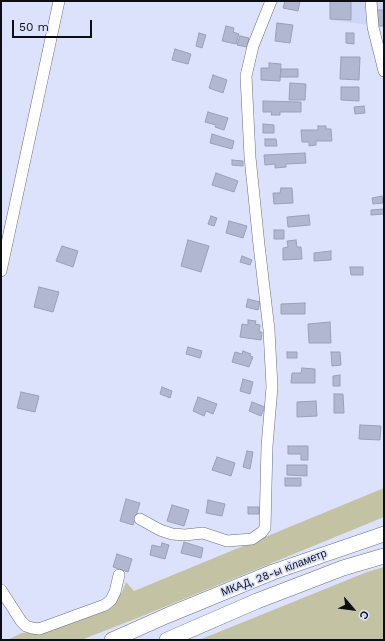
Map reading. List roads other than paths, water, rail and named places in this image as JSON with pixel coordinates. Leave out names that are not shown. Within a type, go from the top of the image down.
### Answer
[{"type":"highway","name":"МКАД, 28-ы кіламетр","points":[[112,640],[273,572],[384,534]]},
{"type":"highway","name":"МКАД, 28-ы кіламетр","points":[[170,638],[257,601],[343,568],[384,556]]},
{"type":"street","points":[[1,271],[59,1]]},
{"type":"street","points":[[140,519],[160,530],[172,534],[185,535],[203,533],[227,541],[252,539],[265,528],[267,446],[272,387],[269,330],[250,157],[246,76],[253,46],[271,1]]},
{"type":"street","points":[[371,1],[373,27],[384,71]]},
{"type":"street","points":[[1,590],[21,621],[26,626],[39,629],[105,605],[111,600],[115,592],[119,575]]}]
